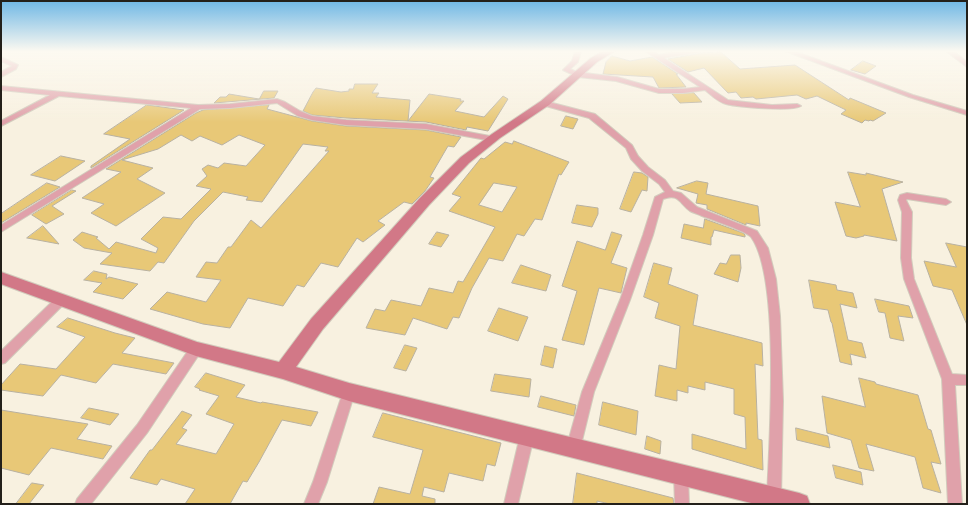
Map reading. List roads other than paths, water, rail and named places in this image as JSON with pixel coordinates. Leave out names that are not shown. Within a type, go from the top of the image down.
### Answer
[{"type":"street","points":[[283,371],[317,324],[424,202],[465,160],[545,103],[577,75]]},
{"type":"street","points":[[582,75],[617,79],[660,92],[706,88]]},
{"type":"street","points":[[686,75],[706,88],[720,100],[731,104],[772,107],[798,106]]},
{"type":"street","points":[[852,75],[911,96],[967,113]]},
{"type":"street","points":[[1,88],[59,92],[198,107],[230,106],[277,100],[299,114],[328,121],[445,129],[492,140]]},
{"type":"street","points":[[1,124],[59,92]]},
{"type":"street","points":[[545,103],[592,116],[629,147],[634,157],[645,169],[662,182],[670,193]]},
{"type":"street","points":[[1,229],[55,194],[198,107]]},
{"type":"street","points":[[573,449],[588,392],[626,300],[648,235],[659,196],[670,193],[678,195],[694,209],[754,233],[759,236],[764,246],[771,276],[775,325],[777,380],[774,498]]},
{"type":"street","points":[[946,202],[907,196],[903,197],[902,200],[907,212],[906,258],[909,279],[948,379],[955,504]]},
{"type":"street","points":[[1,278],[196,349],[283,371],[348,392],[681,476],[799,504]]},
{"type":"street","points":[[1,359],[61,300]]},
{"type":"street","points":[[82,504],[142,429],[196,349]]},
{"type":"street","points":[[948,379],[967,380]]},
{"type":"street","points":[[311,504],[320,482],[348,392]]},
{"type":"street","points":[[511,504],[527,436]]},
{"type":"street","points":[[681,476],[682,504]]}]
